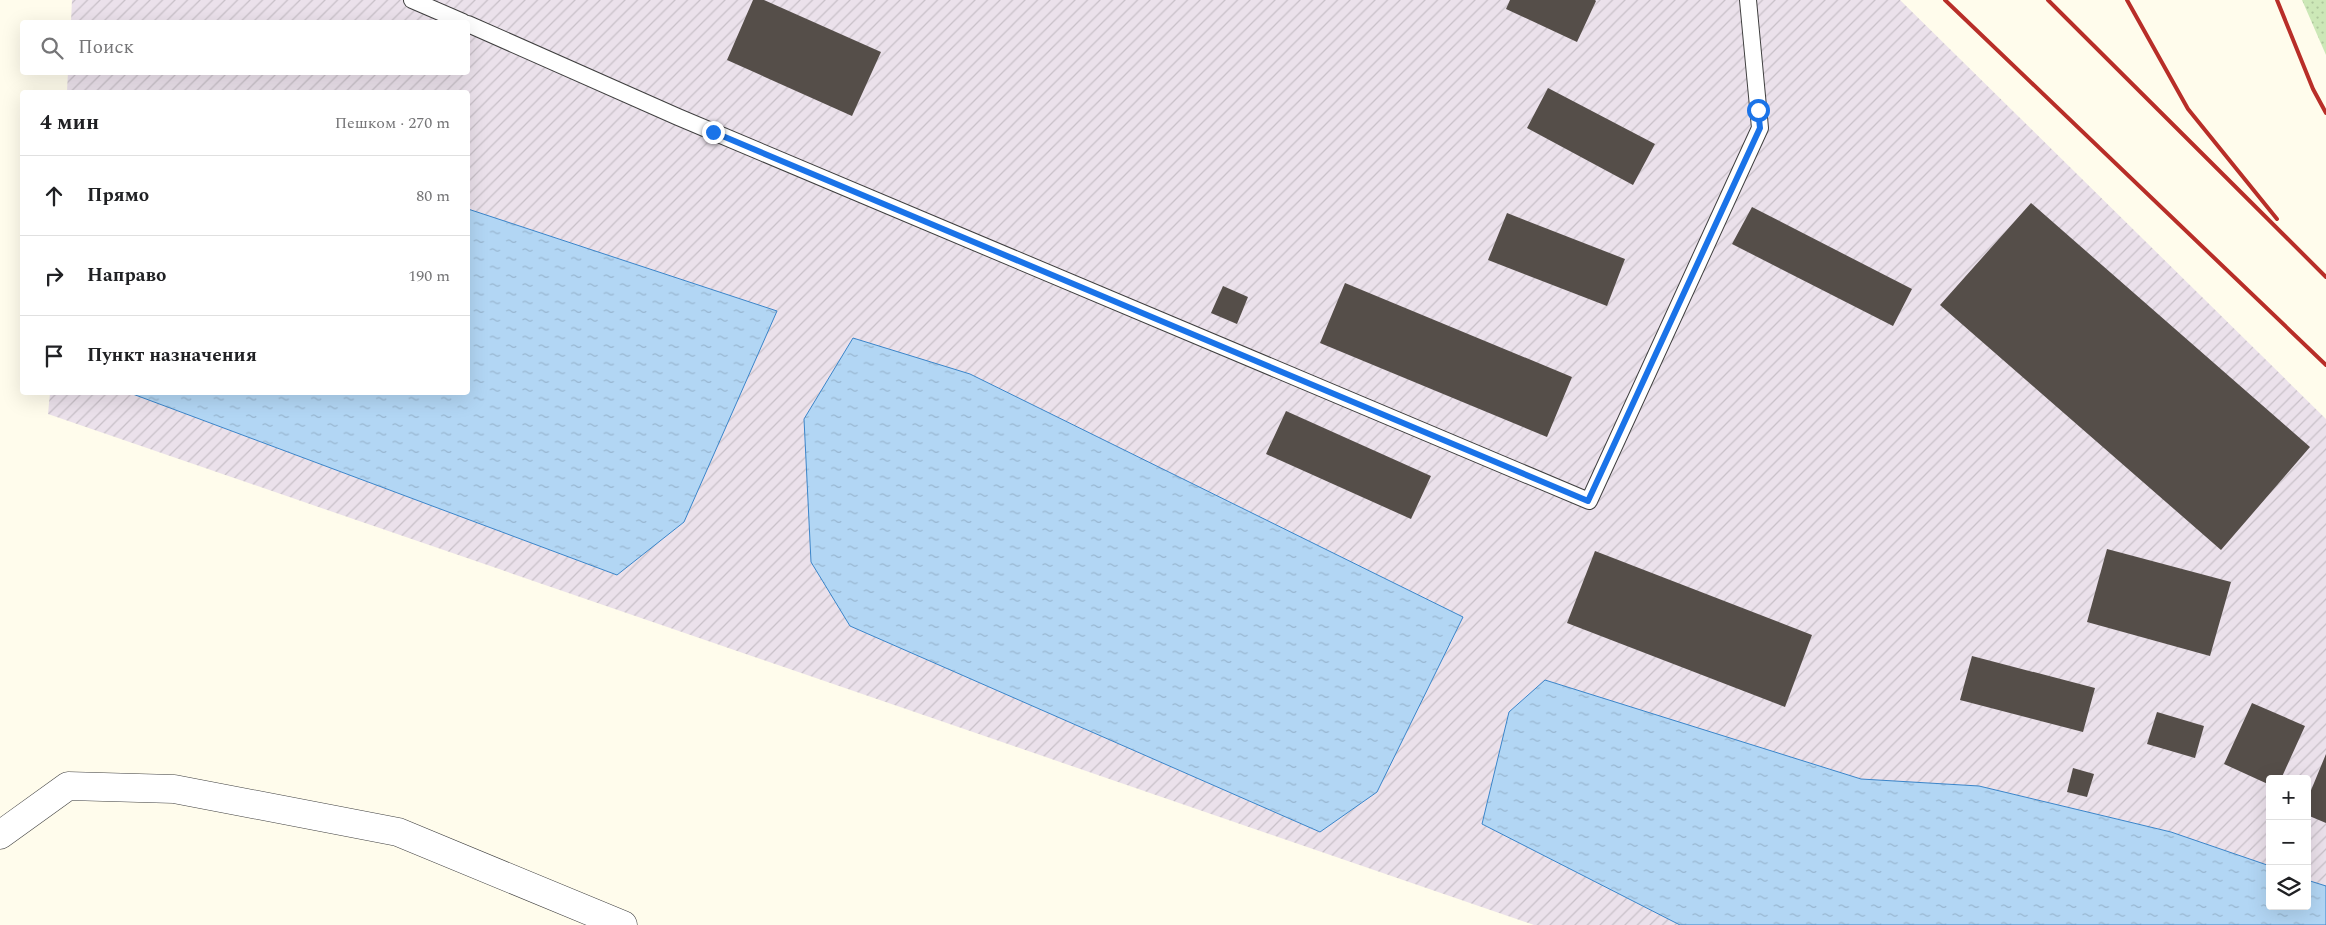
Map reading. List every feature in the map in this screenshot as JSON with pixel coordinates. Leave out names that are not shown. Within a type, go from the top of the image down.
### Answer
[{"type":"street","points":[[0,835],[68,786],[174,790],[398,832],[623,925]]},
{"type":"lane","points":[[412,0],[458,20]]},
{"type":"lane","points":[[470,25],[678,117],[1588,501],[1760,128],[1748,0]]},
{"type":"shaded area","points":[[72,0],[1900,0],[2326,419],[2326,925],[1534,925],[48,414],[50,395],[470,395],[470,90],[67,90],[68,75],[470,75],[470,20],[71,20]]},
{"type":"green space","points":[[2302,0],[2326,0],[2326,55]]},
{"type":"water","points":[[470,210],[777,311],[684,522],[617,575],[135,395],[470,395]]},
{"type":"water","points":[[853,338],[970,374],[1463,617],[1377,792],[1320,832],[850,626],[811,562],[804,419]]},
{"type":"water","points":[[1545,680],[1861,779],[1979,786],[2171,832],[2266,865],[2266,910],[2311,910],[2311,881],[2326,886],[2326,925],[1680,925],[1482,824],[1509,712]]},
{"type":"building","points":[[753,0],[764,0],[881,52],[852,116],[727,60]]},
{"type":"building","points":[[1510,0],[1596,1],[1577,42],[1506,9]]},
{"type":"building","points":[[1548,88],[1655,144],[1633,185],[1527,128]]},
{"type":"building","points":[[2031,203],[2310,447],[2221,550],[1940,305]]},
{"type":"building","points":[[1752,207],[1912,289],[1893,326],[1732,244]]},
{"type":"building","points":[[1507,213],[1625,259],[1607,306],[1488,260]]},
{"type":"building","points":[[1345,283],[1572,377],[1547,437],[1320,343]]},
{"type":"building","points":[[1223,286],[1248,297],[1237,324],[1211,313]]},
{"type":"building","points":[[1286,411],[1431,476],[1411,519],[1266,454]]},
{"type":"building","points":[[2107,549],[2231,582],[2210,656],[2087,622]]},
{"type":"building","points":[[1595,551],[1812,635],[1785,707],[1567,623]]},
{"type":"building","points":[[1972,656],[2095,688],[2083,732],[1960,700]]},
{"type":"building","points":[[2252,703],[2305,726],[2283,775],[2266,775],[2266,783],[2224,764]]},
{"type":"building","points":[[2157,712],[2204,726],[2195,758],[2147,744]]},
{"type":"building","points":[[2326,754],[2326,823],[2311,817],[2311,790]]},
{"type":"building","points":[[2073,768],[2094,774],[2087,797],[2067,792]]},
{"type":"railway","points":[[1945,0],[2326,365]]},
{"type":"railway","points":[[2048,0],[2326,277]]},
{"type":"railway","points":[[2127,0],[2188,109],[2277,219]]},
{"type":"railway","points":[[2277,0],[2313,89],[2326,113]]},
{"type":"route","points":[[713,132],[1588,501],[1760,128],[1758,110]]}]
